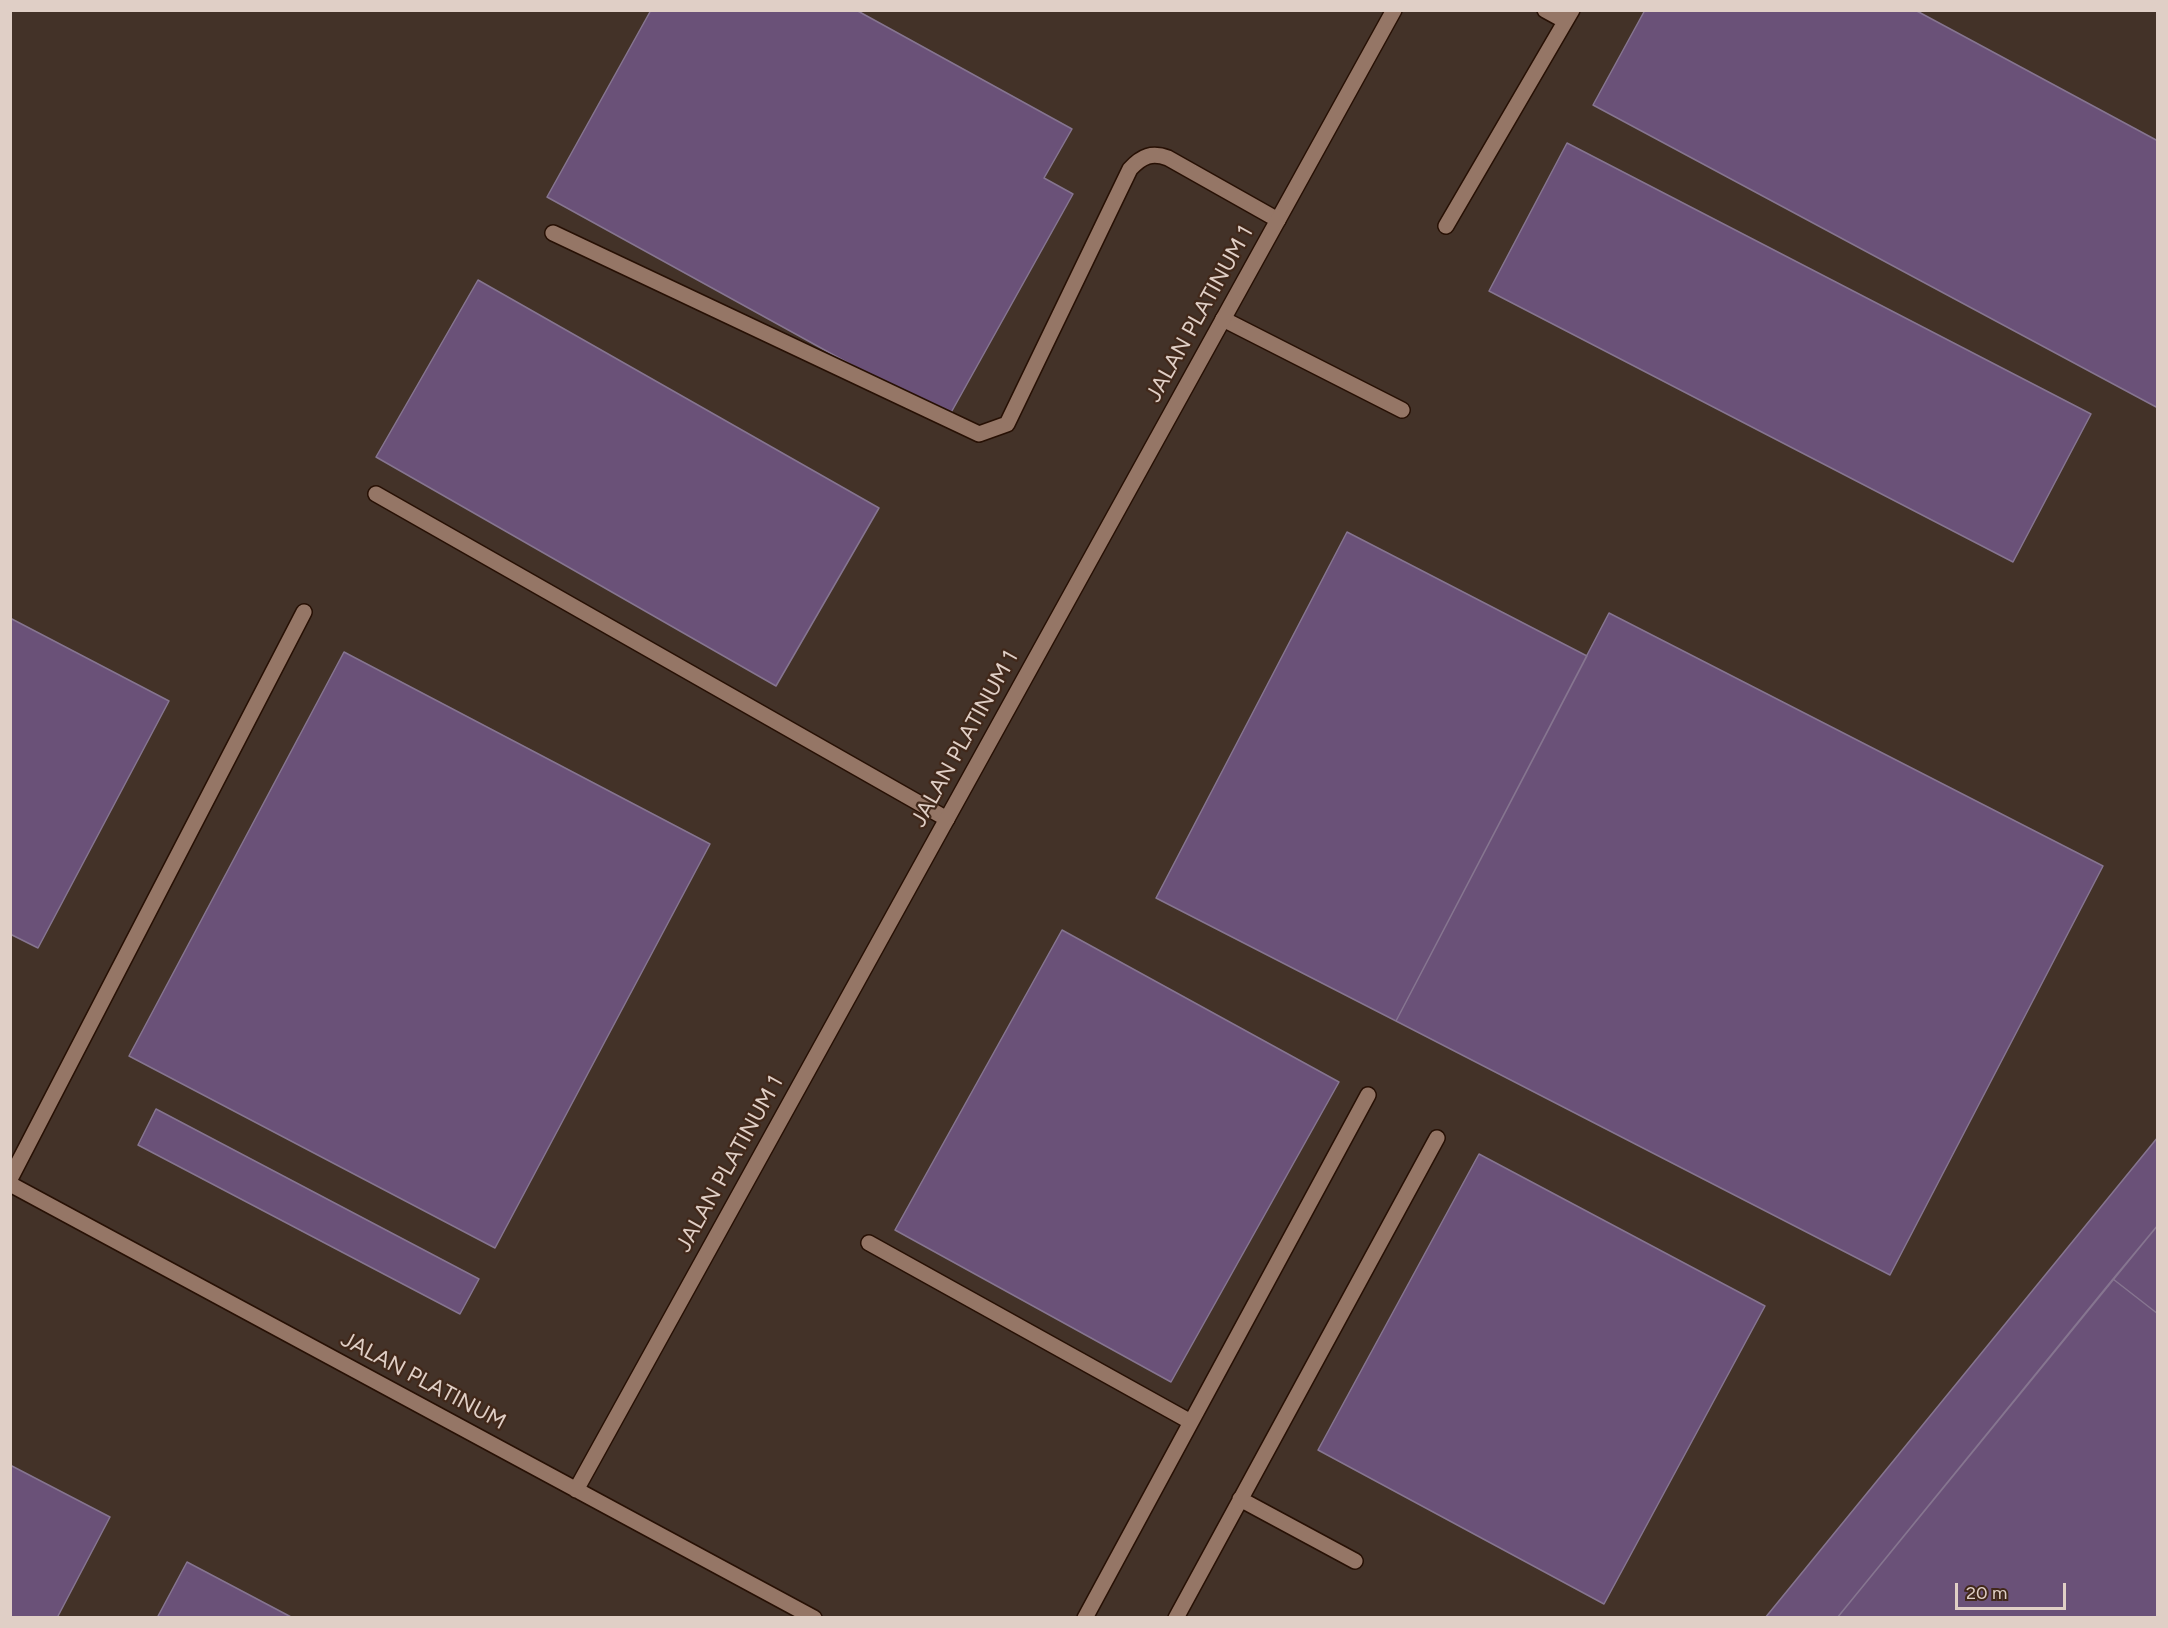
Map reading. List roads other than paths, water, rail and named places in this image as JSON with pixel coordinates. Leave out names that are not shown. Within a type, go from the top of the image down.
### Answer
[{"type":"street","name":"JALAN PLATINUM 1","points":[[576,1490],[1394,10]]},
{"type":"street","points":[[1446,226],[1568,16],[1545,10]]},
{"type":"street","points":[[553,233],[979,434],[1007,424],[1130,168],[1137,160],[1147,155],[1158,154],[1168,158],[1278,220]]},
{"type":"street","points":[[1223,319],[1402,410]]},
{"type":"street","points":[[376,494],[947,819]]},
{"type":"street","points":[[10,1179],[303,612]]},
{"type":"street","points":[[1085,1617],[1368,1095]]},
{"type":"street","points":[[1176,1617],[1437,1138]]},
{"type":"street","name":"JALAN PLATINUM","points":[[10,1184],[814,1617]]},
{"type":"street","points":[[869,1243],[1191,1422]]},
{"type":"street","points":[[1240,1499],[1355,1561]]}]
